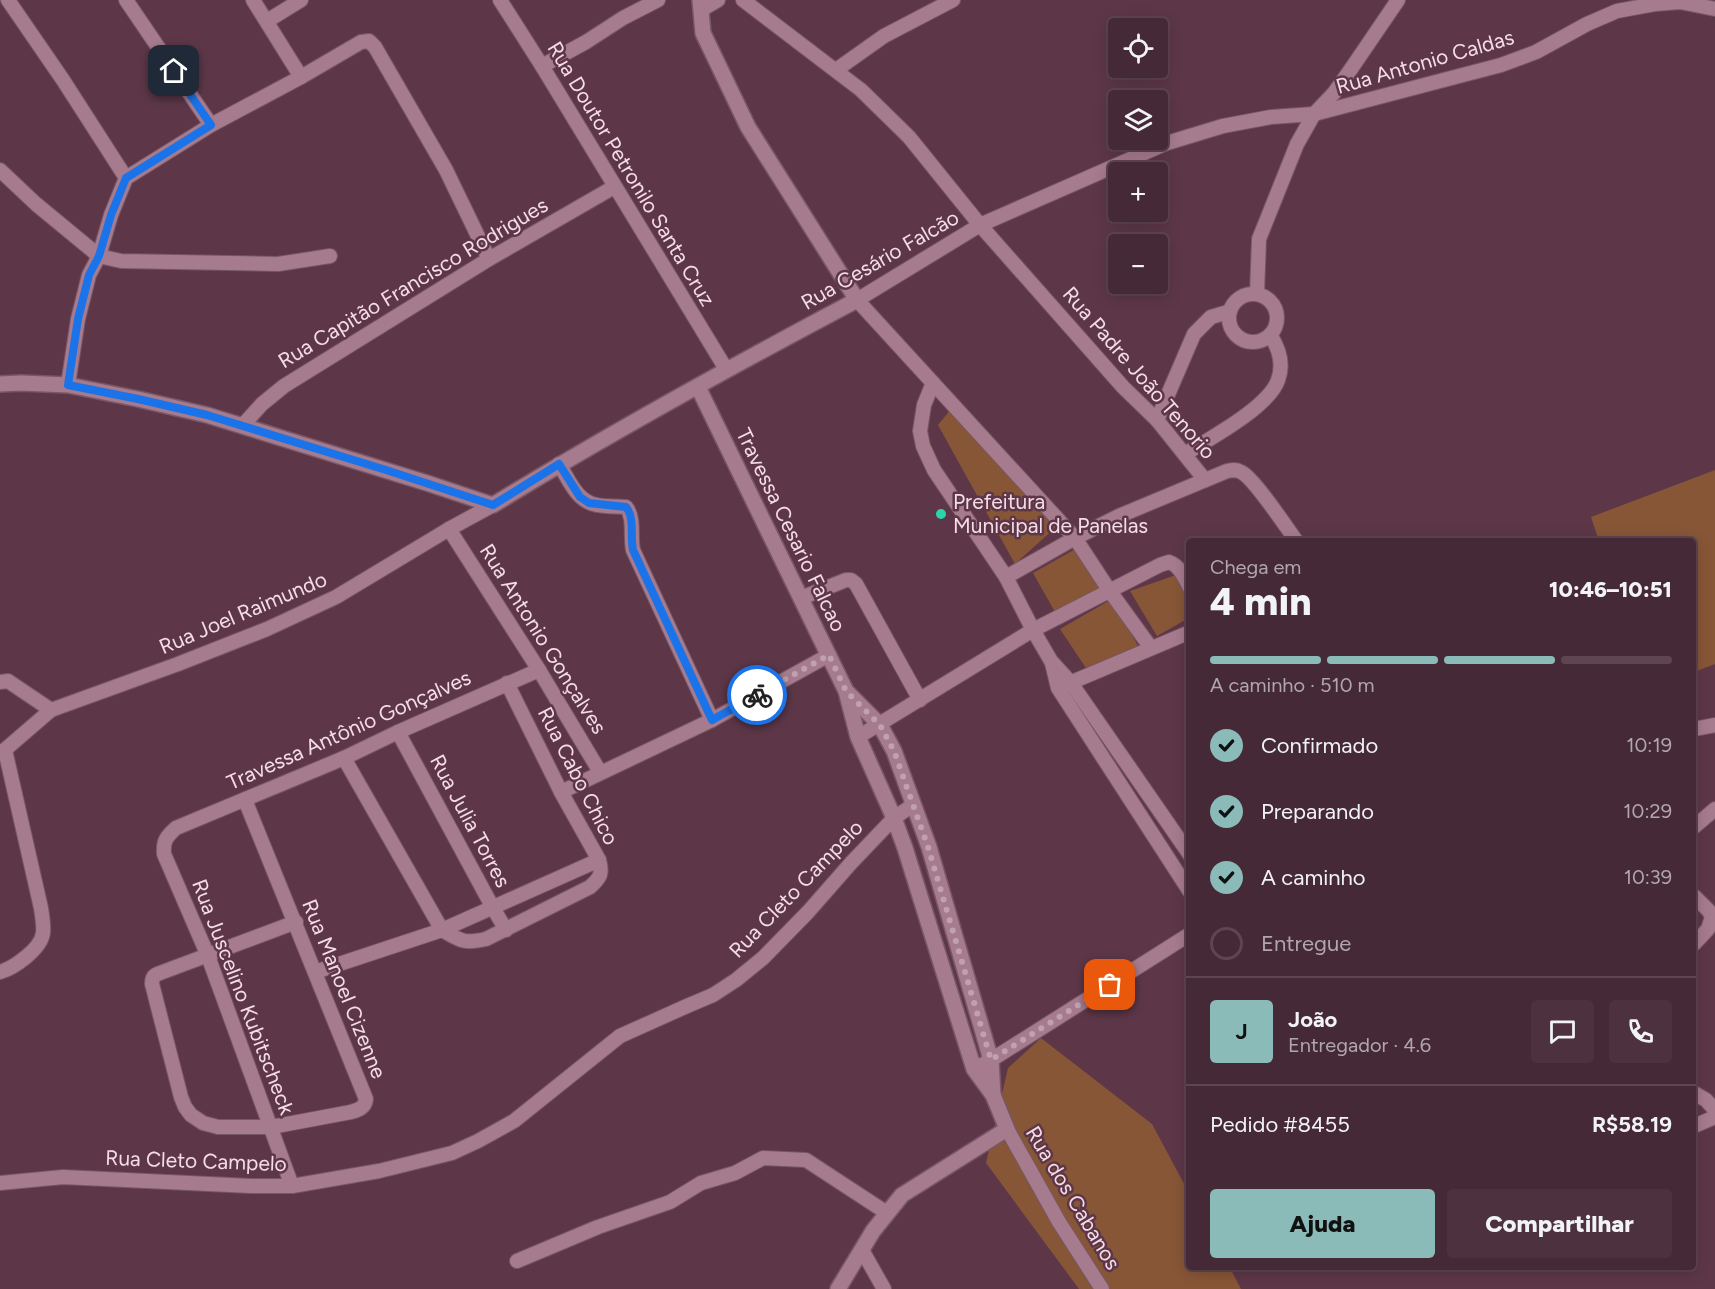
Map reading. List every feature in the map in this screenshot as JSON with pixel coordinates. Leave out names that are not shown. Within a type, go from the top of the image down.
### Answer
[{"type":"street","points":[[8,0],[126,178]]},
{"type":"street","points":[[126,0],[211,125]]},
{"type":"street","points":[[253,0],[301,77]]},
{"type":"street","points":[[267,21],[301,0]]},
{"type":"street","name":"Rua Doutor Petronilo Santa Cruz","points":[[500,0],[726,369]]},
{"type":"street","points":[[542,66],[658,0]]},
{"type":"street","points":[[718,0],[700,5],[703,33],[748,127],[857,300],[1075,538],[1109,590],[1152,648]]},
{"type":"street","name":"Rua Padre João Tenorio","points":[[743,0],[861,90],[909,138],[980,225],[1123,387],[1157,420],[1205,480],[1227,471],[1244,472],[1294,538]]},
{"type":"street","points":[[836,70],[884,36],[953,0]]},
{"type":"street","points":[[1257,293],[1259,238],[1297,144],[1314,114],[1334,93],[1398,0]]},
{"type":"street","name":"Rua Antonio Caldas","points":[[1314,114],[1501,65],[1536,52],[1616,5],[1680,2],[1715,9]]},
{"type":"street","points":[[68,385],[78,319],[89,275],[99,256],[111,215],[126,178],[211,125],[301,77],[352,46],[369,41],[375,47],[446,170],[489,259]]},
{"type":"street","name":"Rua Cesário Falcão","points":[[493,505],[559,464],[698,387],[726,369],[857,300],[980,225],[1167,143],[1223,126],[1270,117],[1314,114]]},
{"type":"street","points":[[0,170],[36,204],[99,256],[121,261],[278,264],[330,256]]},
{"type":"street","name":"Rua Capitão Francisco Rodrigues","points":[[243,425],[262,404],[284,386],[489,259],[614,187]]},
{"type":"street","points":[[1257,293],[1269,299],[1277,310],[1277,324],[1271,336],[1256,343],[1240,339],[1230,328],[1228,312],[1234,301],[1240,297],[1257,293]]},
{"type":"street","points":[[1157,420],[1194,334],[1211,317],[1228,312]]},
{"type":"street","points":[[1185,454],[1229,427],[1269,395],[1278,380],[1281,367],[1279,349],[1271,336]]},
{"type":"street","points":[[933,383],[924,405],[920,431],[923,446],[934,470],[1006,577],[1032,630],[1051,662],[1071,682],[1186,849]]},
{"type":"street","points":[[0,384],[68,385],[138,399],[243,425],[493,505]]},
{"type":"street","name":"Travessa Cesario Falcao","points":[[698,387],[846,691],[858,737],[906,848],[974,1069],[993,1095],[1007,1128]]},
{"type":"street","points":[[559,464],[580,497],[589,503],[626,507],[631,513],[633,550],[712,720]]},
{"type":"street","points":[[1006,577],[1119,516],[1205,480]]},
{"type":"street","name":"Rua Joel Raimundo","points":[[51,710],[267,629],[336,597],[493,505]]},
{"type":"street","name":"Rua Antonio Gonçalves","points":[[449,529],[539,670],[600,772]]},
{"type":"street","points":[[858,737],[1032,630],[1109,590],[1169,562],[1179,568],[1186,581]]},
{"type":"street","points":[[801,598],[846,580],[851,580],[856,584],[920,699]]},
{"type":"street","points":[[1058,688],[1186,634]]},
{"type":"street","points":[[561,792],[712,720],[829,655]]},
{"type":"street","points":[[1051,662],[1058,688],[1186,886]]},
{"type":"street","name":"Travessa Antônio Gonçalves","points":[[176,828],[344,758],[539,670]]},
{"type":"street","points":[[0,682],[8,681],[51,710],[3,752],[41,908],[43,933],[39,944],[23,959],[0,972]]},
{"type":"street","name":"Rua Cabo Chico","points":[[506,930],[590,887],[597,881],[601,869],[599,860],[561,792],[507,683]]},
{"type":"street","name":"Travessa Cesario Falcao","points":[[846,691],[880,725],[894,751],[928,847],[991,1060],[993,1095]]},
{"type":"street","points":[[1696,729],[1715,725]]},
{"type":"street","name":"Rua Julia Torres","points":[[398,732],[506,930]]},
{"type":"street","points":[[344,758],[442,930],[458,940],[471,942],[486,939],[506,930]]},
{"type":"street","name":"Rua Manoel Cizenne","points":[[245,800],[366,1099],[358,1110],[271,1127]]},
{"type":"street","name":"Rua Cleto Campelo","points":[[0,1183],[63,1177],[251,1186],[292,1185],[380,1171],[452,1153],[514,1121],[620,1036],[713,995],[736,980],[763,958],[894,818],[913,805]]},
{"type":"street","points":[[1696,825],[1715,808]]},
{"type":"street","points":[[1154,837],[1170,827]]},
{"type":"street","name":"Rua Juscelino Kubitscheck","points":[[176,828],[166,836],[163,843],[164,854],[208,956],[292,1185]]},
{"type":"street","points":[[315,972],[442,930],[599,860]]},
{"type":"street","points":[[1696,898],[1712,917],[1708,929],[1696,942]]},
{"type":"street","points":[[271,1127],[218,1127],[203,1123],[192,1115],[181,1097],[152,979],[159,973],[296,922]]},
{"type":"street","points":[[974,1069],[1186,937]]},
{"type":"street","points":[[1696,1094],[1706,1100],[1715,1110]]},
{"type":"street","points":[[1696,1125],[1715,1118]]},
{"type":"street","points":[[837,1289],[887,1213],[902,1195],[1007,1128]]},
{"type":"street","name":"Rua dos Cabanos","points":[[1007,1128],[1059,1222],[1102,1289]]},
{"type":"street","points":[[517,1261],[598,1227],[670,1202],[701,1183],[735,1173],[764,1158],[806,1160],[887,1213]]},
{"type":"street","points":[[862,1250],[884,1289]]},
{"type":"shaded area","points":[[952,408],[1055,528],[1015,564],[938,425]]},
{"type":"shaded area","points":[[1715,470],[1715,664],[1696,671],[1696,538],[1598,538],[1591,517]]},
{"type":"shaded area","points":[[1079,547],[1103,587],[1055,612],[1033,573]]},
{"type":"shaded area","points":[[1176,575],[1186,595],[1186,620],[1157,636],[1130,591]]},
{"type":"shaded area","points":[[1112,599],[1138,646],[1086,668],[1060,629]]},
{"type":"shaded area","points":[[1041,1038],[1152,1124],[1186,1187],[1186,1270],[1231,1270],[1241,1289],[1079,1289],[986,1163],[1008,1068]]},
{"type":"way so far","points":[[757,695],[829,655],[846,691],[880,725],[894,751],[928,847],[991,1060],[1110,985]]},
{"type":"place","name":"Prefeitura Municipal de Panelas","points":[[941,514]]},
{"type":"route","points":[[174,71],[211,125],[126,178],[111,215],[99,256],[89,275],[73,344],[68,385],[138,399],[243,425],[493,505],[559,464],[580,497],[600,506],[626,507],[631,513],[633,550],[712,720],[757,695]]}]
